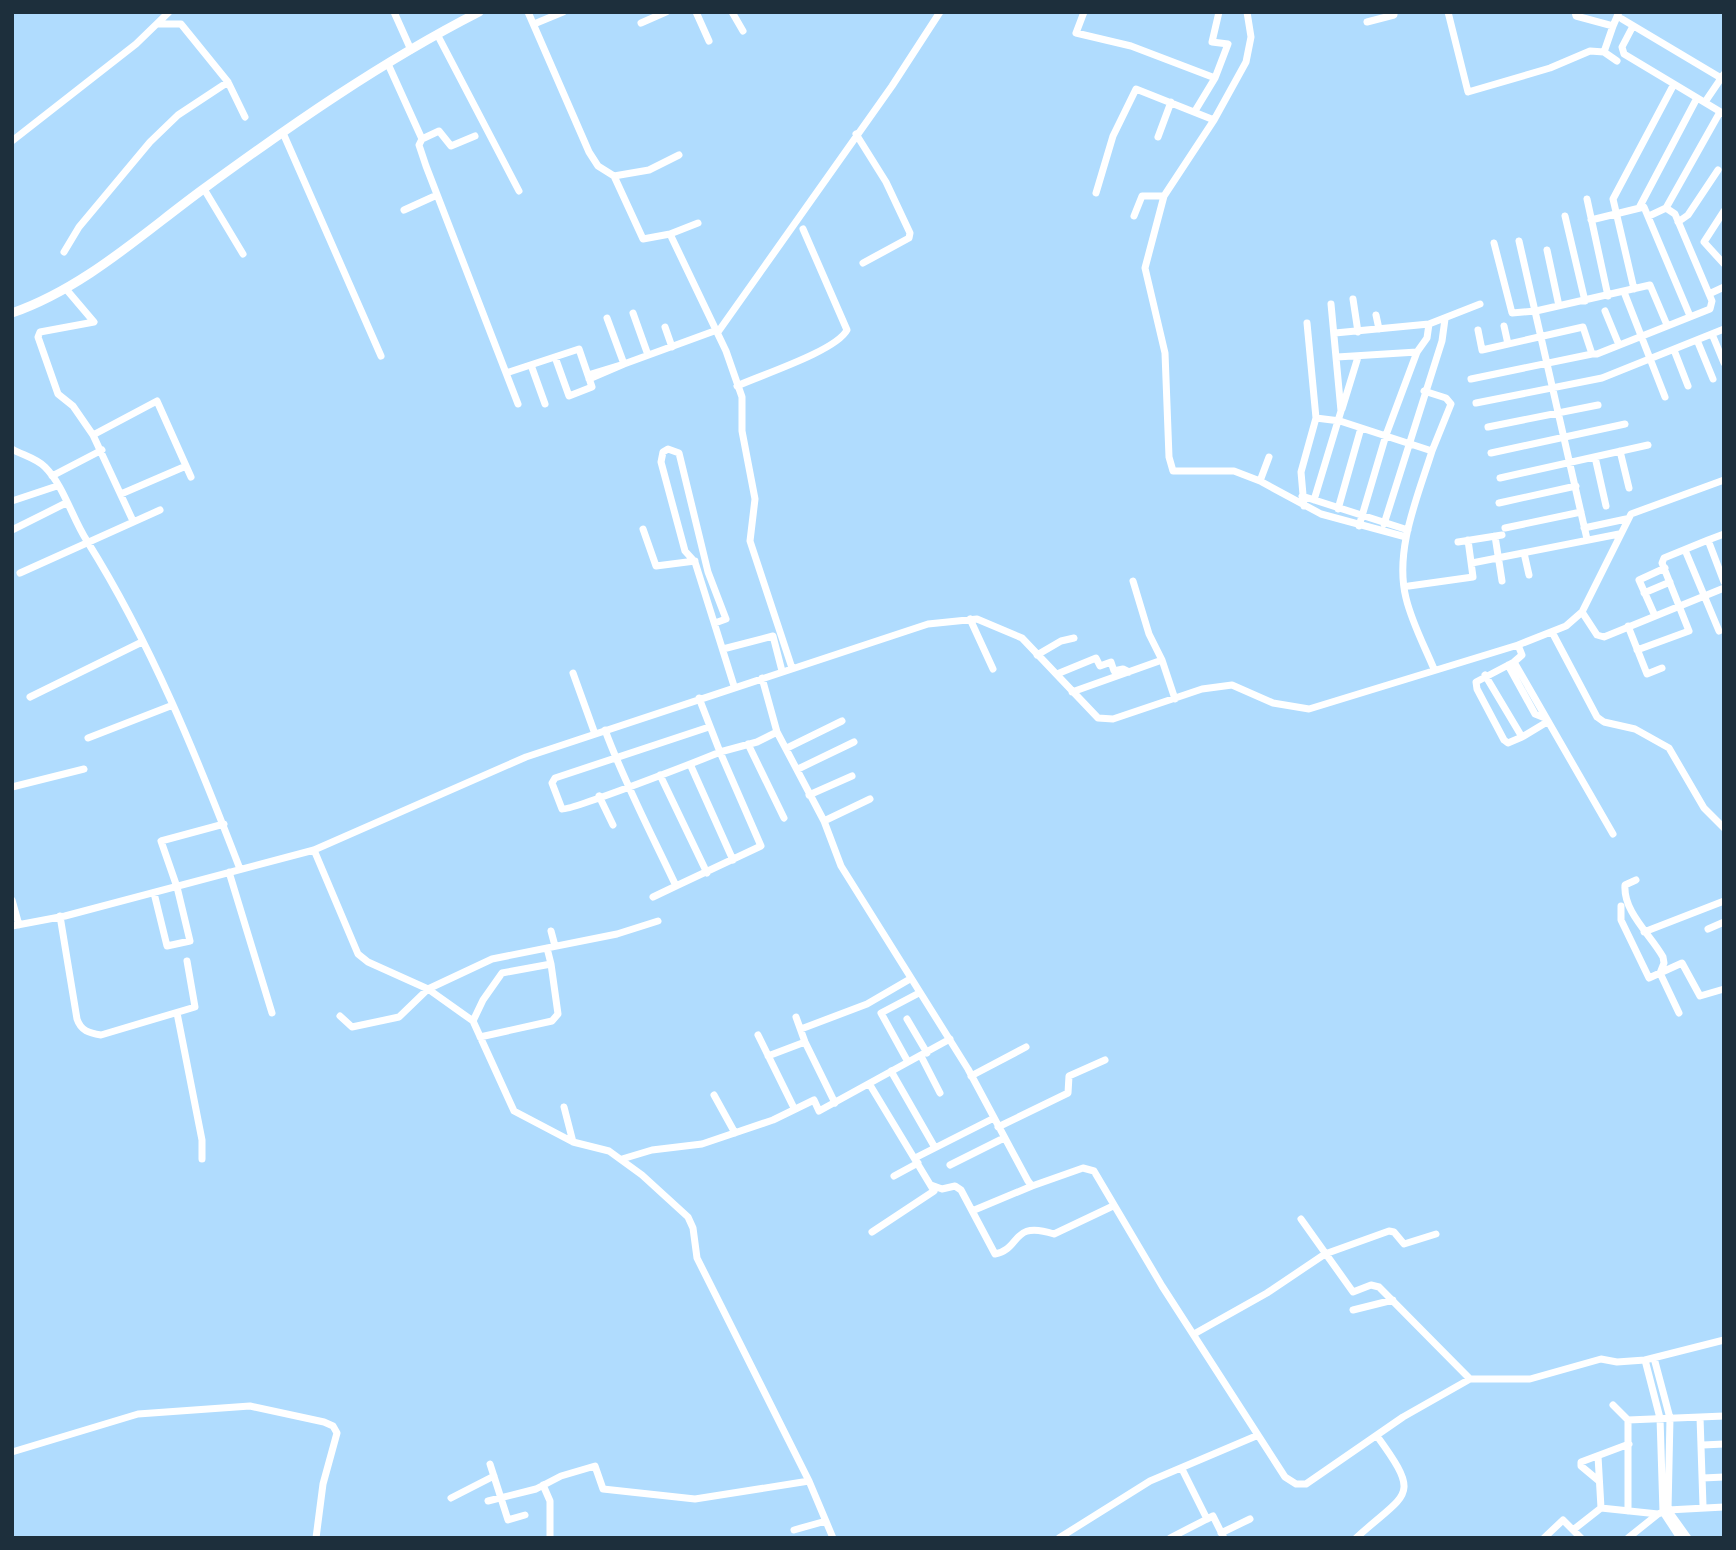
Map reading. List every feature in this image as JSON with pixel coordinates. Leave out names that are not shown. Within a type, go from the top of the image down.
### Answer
[{"type":"street","points":[[12,141],[159,24],[169,12]]},
{"type":"street","points":[[394,12],[411,50]]},
{"type":"street","points":[[12,313],[66,289],[283,133],[436,34],[479,12]]},
{"type":"street","points":[[528,12],[589,152],[598,166],[614,176],[643,239],[670,234],[698,223]]},
{"type":"street","points":[[534,24],[563,12]]},
{"type":"street","points":[[641,23],[666,12]]},
{"type":"street","points":[[696,12],[709,41]]},
{"type":"street","points":[[732,12],[743,32]]},
{"type":"street","points":[[589,377],[718,331],[940,12]]},
{"type":"street","points":[[1084,12],[1076,33],[1131,46],[1215,78]]},
{"type":"street","points":[[1195,111],[1215,78],[1228,44],[1212,42],[1219,12]]},
{"type":"street","points":[[1247,12],[1250,50],[1214,120],[1164,196],[1145,268],[1165,353],[1169,457],[1173,471],[1234,471],[1260,481],[1304,506],[1359,526],[1407,533]]},
{"type":"street","points":[[1367,22],[1394,15],[1394,12]]},
{"type":"street","points":[[1448,12],[1468,92],[1550,68],[1584,53],[1604,52],[1617,61]]},
{"type":"street","points":[[1575,12],[1576,16],[1613,26]]},
{"type":"street","points":[[1604,52],[1613,26],[1620,16],[1722,76],[1701,100],[1640,206]]},
{"type":"street","points":[[159,24],[181,24],[228,82],[245,117]]},
{"type":"street","points":[[1633,26],[1622,47],[1624,54],[1722,113],[1666,208],[1649,216]]},
{"type":"street","points":[[436,34],[519,191]]},
{"type":"street","points":[[388,64],[422,139]]},
{"type":"street","points":[[64,252],[79,227],[150,142],[178,115],[228,82]]},
{"type":"street","points":[[1634,289],[1615,213],[1614,194],[1674,84]]},
{"type":"street","points":[[1096,193],[1114,136],[1136,89],[1214,120]]},
{"type":"street","points":[[1158,138],[1171,102]]},
{"type":"street","points":[[475,136],[451,146],[439,131],[422,139],[419,145],[518,404]]},
{"type":"street","points":[[283,133],[382,356]]},
{"type":"street","points":[[856,134],[886,182],[910,233],[909,238],[863,263]]},
{"type":"street","points":[[614,176],[649,170],[679,156]]},
{"type":"street","points":[[1678,222],[1688,215],[1718,170]]},
{"type":"street","points":[[204,188],[243,254]]},
{"type":"street","points":[[404,211],[437,195]]},
{"type":"street","points":[[1134,216],[1142,196],[1164,196]]},
{"type":"street","points":[[1587,199],[1608,296]]},
{"type":"street","points":[[1591,220],[1644,207],[1690,316]]},
{"type":"street","points":[[1471,379],[1592,354],[1710,309],[1709,294],[1678,222],[1672,211],[1666,208]]},
{"type":"street","points":[[1565,216],[1585,301]]},
{"type":"street","points":[[1722,217],[1704,242],[1724,264]]},
{"type":"street","points":[[737,386],[822,348],[843,337],[847,330],[803,229]]},
{"type":"street","points":[[670,234],[718,331],[744,405],[742,431],[755,499],[751,541],[792,668]]},
{"type":"street","points":[[1519,241],[1587,539]]},
{"type":"street","points":[[1494,243],[1508,309],[1517,315],[1650,285],[1667,325]]},
{"type":"street","points":[[1547,250],[1559,306]]},
{"type":"street","points":[[1709,294],[1724,287]]},
{"type":"street","points":[[66,289],[94,322],[40,332],[38,337],[58,394],[73,406],[102,450],[133,521]]},
{"type":"street","points":[[1624,292],[1665,397]]},
{"type":"street","points":[[1353,299],[1358,332]]},
{"type":"street","points":[[1314,500],[1341,411],[1331,304]]},
{"type":"street","points":[[1335,333],[1429,324],[1480,304]]},
{"type":"street","points":[[1605,311],[1619,345]]},
{"type":"street","points":[[634,313],[648,355]]},
{"type":"street","points":[[1377,315],[1379,330]]},
{"type":"street","points":[[607,318],[624,364]]},
{"type":"street","points":[[1384,524],[1441,341],[1445,319]]},
{"type":"street","points":[[1304,506],[1301,472],[1316,418],[1307,323]]},
{"type":"street","points":[[1478,330],[1478,351],[1542,337],[1581,323],[1592,354]]},
{"type":"street","points":[[1359,526],[1386,435],[1417,352],[1427,338],[1429,324]]},
{"type":"street","points":[[1504,326],[1508,344]]},
{"type":"street","points":[[665,327],[672,347]]},
{"type":"street","points":[[1476,402],[1602,378],[1724,329]]},
{"type":"street","points":[[1712,334],[1724,363]]},
{"type":"street","points":[[1697,340],[1713,379]]},
{"type":"street","points":[[506,373],[579,349],[592,387],[569,396],[555,357]]},
{"type":"street","points":[[1674,349],[1688,386]]},
{"type":"street","points":[[1337,356],[1417,352]]},
{"type":"street","points":[[1341,411],[1358,357]]},
{"type":"street","points":[[531,365],[545,404]]},
{"type":"street","points":[[1424,391],[1446,398],[1451,404],[1432,451],[1407,533],[1404,566],[1406,599],[1434,669]]},
{"type":"street","points":[[93,435],[157,401],[191,477]]},
{"type":"street","points":[[1488,427],[1598,405]]},
{"type":"street","points":[[1316,418],[1340,421],[1432,451]]},
{"type":"street","points":[[1491,453],[1625,424]]},
{"type":"street","points":[[1338,509],[1361,428]]},
{"type":"street","points":[[1500,478],[1648,445]]},
{"type":"street","points":[[12,449],[37,460],[52,476],[87,541],[114,583],[173,705],[224,824],[240,869]]},
{"type":"street","points":[[715,623],[726,619],[702,548],[679,453],[668,449],[663,452],[661,462],[685,551],[695,562],[734,686]]},
{"type":"street","points":[[52,476],[102,450]]},
{"type":"street","points":[[1620,451],[1629,488]]},
{"type":"street","points":[[1260,481],[1269,457]]},
{"type":"street","points":[[1595,457],[1606,506]]},
{"type":"street","points":[[121,494],[186,466]]},
{"type":"street","points":[[12,900],[16,926],[154,893],[314,850],[476,778],[605,730],[928,624],[970,619],[999,627],[1022,638],[1098,718],[1113,719],[1175,699],[1232,685],[1273,703],[1309,709],[1518,645],[1566,626],[1582,612],[1626,519],[1637,510],[1724,480]]},
{"type":"street","points":[[12,501],[57,486]]},
{"type":"street","points":[[1499,503],[1576,486]]},
{"type":"street","points":[[1302,496],[1407,533]]},
{"type":"street","points":[[12,530],[66,503]]},
{"type":"street","points":[[20,573],[160,510]]},
{"type":"street","points":[[1458,542],[1581,512]]},
{"type":"street","points":[[1584,528],[1626,519]]},
{"type":"street","points":[[643,529],[656,566],[695,562]]},
{"type":"street","points":[[1501,533],[1498,559],[1502,582]]},
{"type":"street","points":[[1472,563],[1619,534]]},
{"type":"street","points":[[1637,650],[1689,631],[1661,561],[1724,534]]},
{"type":"street","points":[[1409,586],[1472,577],[1468,540]]},
{"type":"street","points":[[1707,540],[1720,560],[1724,582]]},
{"type":"street","points":[[695,562],[702,548]]},
{"type":"street","points":[[1685,550],[1719,631]]},
{"type":"street","points":[[1524,553],[1529,575]]},
{"type":"street","points":[[1655,616],[1639,580],[1665,568]]},
{"type":"street","points":[[1133,581],[1149,634],[1162,660],[1175,699]]},
{"type":"street","points":[[1644,593],[1670,582]]},
{"type":"street","points":[[1582,612],[1601,637],[1724,588]]},
{"type":"street","points":[[970,619],[993,669]]},
{"type":"street","points":[[1628,626],[1647,674],[1662,668]]},
{"type":"street","points":[[1552,632],[1597,716],[1604,722],[1635,729],[1669,748],[1704,808],[1724,828]]},
{"type":"street","points":[[723,649],[773,636],[782,671]]},
{"type":"street","points":[[1037,655],[1061,641],[1074,638]]},
{"type":"street","points":[[30,697],[142,642]]},
{"type":"street","points":[[1518,645],[1522,654],[1511,664],[1485,675],[1476,682],[1477,689],[1508,743],[1522,737],[1546,720]]},
{"type":"street","points":[[1057,674],[1096,658],[1100,666],[1111,662],[1114,671],[1123,668],[1129,672]]},
{"type":"street","points":[[1072,692],[1162,660]]},
{"type":"street","points":[[1511,664],[1613,834]]},
{"type":"street","points":[[573,673],[595,734]]},
{"type":"street","points":[[1485,675],[1522,737]]},
{"type":"street","points":[[762,678],[777,732],[824,821],[841,866],[950,1039],[1032,1186]]},
{"type":"street","points":[[653,897],[761,846],[699,698]]},
{"type":"street","points":[[88,738],[173,705]]},
{"type":"street","points":[[787,748],[842,721]]},
{"type":"street","points":[[709,727],[552,780],[565,810],[777,732]]},
{"type":"street","points":[[605,730],[676,886]]},
{"type":"street","points":[[798,769],[854,742]]},
{"type":"street","points":[[748,744],[784,818]]},
{"type":"street","points":[[690,764],[733,860]]},
{"type":"street","points":[[12,787],[84,769]]},
{"type":"street","points":[[660,775],[707,873]]},
{"type":"street","points":[[809,795],[852,776]]},
{"type":"street","points":[[599,796],[613,825]]},
{"type":"street","points":[[824,821],[870,799]]},
{"type":"street","points":[[154,893],[167,946],[187,942],[191,935],[161,841],[224,824]]},
{"type":"street","points":[[314,850],[358,954],[368,962],[428,989],[473,1021],[514,1111],[573,1142],[609,1151],[622,1159],[688,1217],[697,1258],[809,1481],[833,1538]]},
{"type":"street","points":[[229,872],[272,1013]]},
{"type":"street","points":[[1636,880],[1624,887],[1644,932],[1663,957],[1660,973],[1679,1013]]},
{"type":"street","points":[[1644,932],[1724,901]]},
{"type":"street","points":[[1621,906],[1621,919],[1649,978],[1682,963],[1700,996],[1724,989]]},
{"type":"street","points":[[60,916],[80,1026],[88,1033],[101,1035],[196,1005],[187,961]]},
{"type":"street","points":[[340,1016],[352,1027],[392,1019],[405,1013],[428,989],[492,959],[617,934],[657,921]]},
{"type":"street","points":[[1708,929],[1724,922]]},
{"type":"street","points":[[480,1037],[552,1021],[558,1014],[551,964],[551,931]]},
{"type":"street","points":[[473,1021],[483,1000],[501,975],[551,964]]},
{"type":"street","points":[[800,1029],[867,1004],[910,979]]},
{"type":"street","points":[[908,1062],[881,1013],[919,993]]},
{"type":"street","points":[[177,1013],[202,1140],[202,1159]]},
{"type":"street","points":[[796,1017],[805,1042],[835,1103]]},
{"type":"street","points":[[907,1019],[940,1093]]},
{"type":"street","points":[[758,1035],[794,1108]]},
{"type":"street","points":[[622,1159],[652,1150],[702,1144],[774,1120],[814,1100],[819,1111],[950,1039]]},
{"type":"street","points":[[768,1056],[805,1042]]},
{"type":"street","points":[[971,1076],[1026,1047]]},
{"type":"street","points":[[998,1126],[1068,1093],[1069,1076],[1105,1060]]},
{"type":"street","points":[[891,1071],[934,1146]]},
{"type":"street","points":[[870,1085],[931,1185],[933,1194],[873,1232]]},
{"type":"street","points":[[714,1095],[735,1133]]},
{"type":"street","points":[[564,1107],[573,1142]]},
{"type":"street","points":[[894,1176],[934,1146],[994,1118]]},
{"type":"street","points":[[950,1165],[1004,1138]]},
{"type":"street","points":[[972,1211],[1032,1186],[1088,1168],[1094,1171],[1256,1436],[1285,1477],[1300,1485],[1403,1418],[1470,1379],[1530,1379],[1601,1359],[1618,1362],[1650,1359],[1724,1340]]},
{"type":"street","points":[[931,1185],[942,1189],[955,1186],[963,1193],[980,1231],[998,1254],[1024,1233],[1038,1229],[1054,1234],[1113,1206]]},
{"type":"street","points":[[1301,1219],[1353,1292],[1375,1285],[1470,1379]]},
{"type":"street","points":[[1194,1334],[1267,1293],[1325,1254],[1392,1230],[1404,1244],[1436,1234]]},
{"type":"street","points":[[1353,1310],[1393,1300]]},
{"type":"street","points":[[1650,1359],[1660,1418],[1663,1512],[1680,1538]]},
{"type":"street","points":[[1633,1536],[1663,1512],[1670,1418],[1650,1359]]},
{"type":"street","points":[[12,1452],[138,1414],[250,1405],[324,1422],[333,1426],[337,1433],[323,1484],[316,1538]]},
{"type":"street","points":[[1612,1405],[1628,1420],[1628,1511]]},
{"type":"street","points":[[1628,1420],[1724,1416]]},
{"type":"street","points":[[1700,1417],[1703,1506]]},
{"type":"street","points":[[1059,1538],[1150,1481],[1256,1436]]},
{"type":"street","points":[[1356,1538],[1404,1494],[1406,1481],[1402,1470],[1377,1436]]},
{"type":"street","points":[[1599,1481],[1580,1464],[1629,1444]]},
{"type":"street","points":[[1703,1445],[1724,1444]]},
{"type":"street","points":[[1598,1455],[1601,1508]]},
{"type":"street","points":[[490,1464],[509,1524],[525,1515]]},
{"type":"street","points":[[488,1501],[594,1466],[603,1489],[695,1499],[809,1481]]},
{"type":"street","points":[[1182,1469],[1207,1519]]},
{"type":"street","points":[[451,1498],[494,1476]]},
{"type":"street","points":[[1703,1478],[1724,1477]]},
{"type":"street","points":[[543,1485],[550,1501],[550,1538]]},
{"type":"street","points":[[1573,1530],[1601,1508],[1663,1512],[1703,1506],[1724,1507]]},
{"type":"street","points":[[1663,1512],[1688,1538]]},
{"type":"street","points":[[1170,1538],[1213,1516],[1222,1535],[1250,1519]]},
{"type":"street","points":[[1544,1538],[1563,1520],[1581,1538]]},
{"type":"street","points":[[794,1530],[826,1521]]}]
